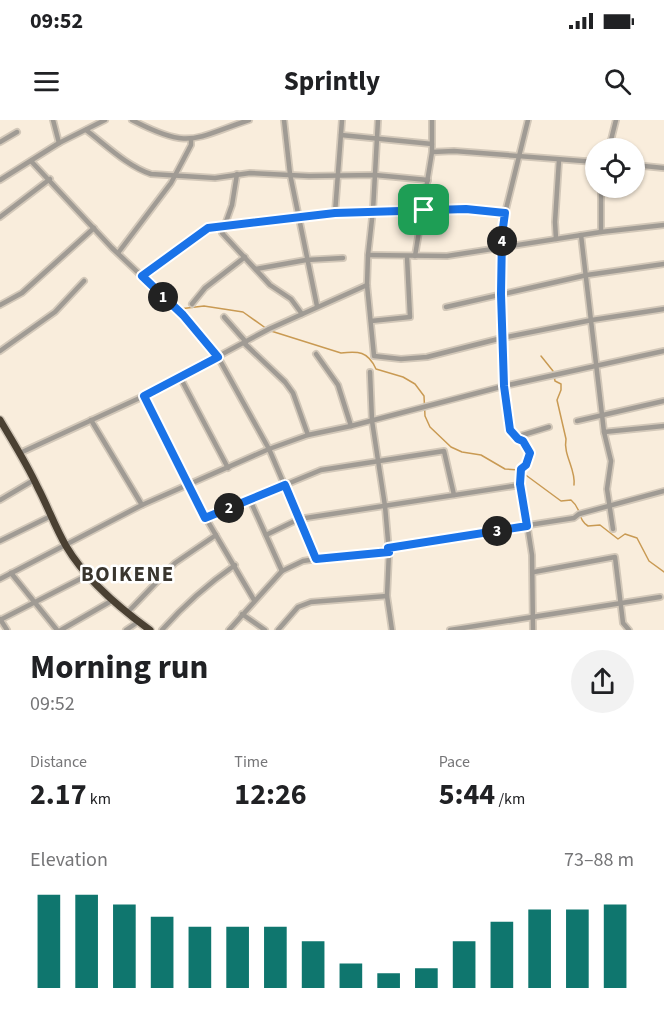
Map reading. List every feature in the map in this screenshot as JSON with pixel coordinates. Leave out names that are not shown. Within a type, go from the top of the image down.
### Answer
[{"type":"highway","points":[[0,420],[20,453],[66,546],[88,575],[127,613],[150,630]]},
{"type":"street","points":[[53,120],[59,143]]},
{"type":"street","points":[[0,180],[59,143],[105,120]]},
{"type":"street","points":[[132,120],[169,137],[191,140],[200,139],[249,120]]},
{"type":"street","points":[[284,120],[297,216],[317,306]]},
{"type":"street","points":[[335,213],[342,120]]},
{"type":"street","points":[[378,120],[367,285],[374,356],[401,359],[427,357],[502,338],[592,320],[664,309]]},
{"type":"street","points":[[415,256],[432,152],[432,120]]},
{"type":"street","points":[[527,120],[505,213],[501,294],[504,386],[510,430],[523,441],[530,453],[521,471],[520,484],[534,572],[531,617],[533,630]]},
{"type":"street","points":[[612,138],[616,120]]},
{"type":"street","points":[[86,130],[143,171],[168,176],[176,174],[215,178],[237,174],[338,174],[428,180]]},
{"type":"street","points":[[0,142],[17,132]]},
{"type":"street","points":[[341,135],[432,144]]},
{"type":"street","points":[[118,253],[176,174],[191,145],[191,140]]},
{"type":"street","points":[[432,152],[454,151],[585,161]]},
{"type":"street","points":[[556,239],[559,160]]},
{"type":"street","points":[[31,161],[118,253],[183,315],[218,357],[269,449],[316,559]]},
{"type":"street","points":[[645,166],[664,168]]},
{"type":"street","points":[[237,174],[232,205],[222,234],[270,285],[291,299],[302,314]]},
{"type":"street","points":[[0,217],[50,179]]},
{"type":"street","points":[[601,198],[601,232]]},
{"type":"street","points":[[142,276],[208,228],[225,225],[373,210],[466,209],[505,213]]},
{"type":"street","points":[[368,255],[447,256],[601,232],[664,225]]},
{"type":"street","points":[[0,305],[22,293],[94,228]]},
{"type":"street","points":[[581,235],[604,432],[612,461],[607,489],[613,529]]},
{"type":"street","points":[[371,321],[410,317],[407,256]]},
{"type":"street","points":[[192,304],[204,288],[245,257]]},
{"type":"street","points":[[256,269],[306,260],[343,258]]},
{"type":"street","points":[[446,307],[587,275],[664,264]]},
{"type":"street","points":[[0,351],[55,312],[84,281]]},
{"type":"street","points":[[20,453],[144,396],[269,329],[367,285]]},
{"type":"street","points":[[224,317],[245,343],[285,382],[293,393],[308,435]]},
{"type":"street","points":[[0,579],[142,506],[269,449],[308,435],[372,421],[504,386],[664,351]]},
{"type":"street","points":[[316,354],[338,385],[351,426]]},
{"type":"street","points":[[370,372],[372,421],[385,506],[388,550],[387,596],[392,630]]},
{"type":"street","points":[[180,377],[228,468]]},
{"type":"street","points":[[144,396],[187,486],[254,600]]},
{"type":"street","points":[[577,421],[664,401]]},
{"type":"street","points":[[92,420],[142,506]]},
{"type":"street","points":[[604,432],[664,426]]},
{"type":"street","points":[[516,437],[549,427]]},
{"type":"street","points":[[205,518],[321,470],[444,451],[454,495]]},
{"type":"street","points":[[0,500],[34,480]]},
{"type":"street","points":[[266,535],[299,519],[520,484]]},
{"type":"street","points":[[229,630],[282,571],[303,561],[388,550],[574,518],[580,514],[664,490]]},
{"type":"street","points":[[250,500],[282,571]]},
{"type":"street","points":[[0,541],[51,516]]},
{"type":"street","points":[[127,613],[175,563],[216,535]]},
{"type":"street","points":[[534,572],[615,557],[623,623],[628,630]]},
{"type":"street","points":[[162,630],[193,598],[235,565]]},
{"type":"street","points":[[11,573],[33,603],[59,630],[113,600]]},
{"type":"street","points":[[7,630],[0,620],[88,575]]},
{"type":"street","points":[[278,630],[298,607],[311,602],[387,596]]},
{"type":"street","points":[[450,630],[660,597]]},
{"type":"street","points":[[242,614],[265,630]]},
{"type":"street","points":[[126,630],[138,622]]},
{"type":"waterway","points":[[152,300],[162,308],[174,310]]},
{"type":"waterway","points":[[179,309],[204,306],[243,312],[267,329]]},
{"type":"waterway","points":[[271,331],[341,353],[357,352],[366,356],[376,369],[403,377],[415,384],[424,396],[425,416],[430,427],[451,447],[462,452],[481,455],[505,469],[519,470]]},
{"type":"waterway","points":[[541,356],[553,371],[555,381],[561,384],[557,400],[574,485]]},
{"type":"waterway","points":[[523,473],[561,501],[571,500],[588,526],[600,525],[618,539],[625,534],[637,538],[649,561],[664,572]]},
{"type":"district","name":"BOIKENE","points":[[128,574]]},
{"type":"route","points":[[466,209],[505,213],[502,235],[501,294],[504,386],[510,430],[523,441],[530,453],[526,465],[521,469],[520,479],[527,526],[388,548],[389,552],[316,559],[285,485],[205,518],[144,396],[218,357],[183,315],[142,276],[208,228],[297,216],[373,210],[424,210],[466,209]]}]
